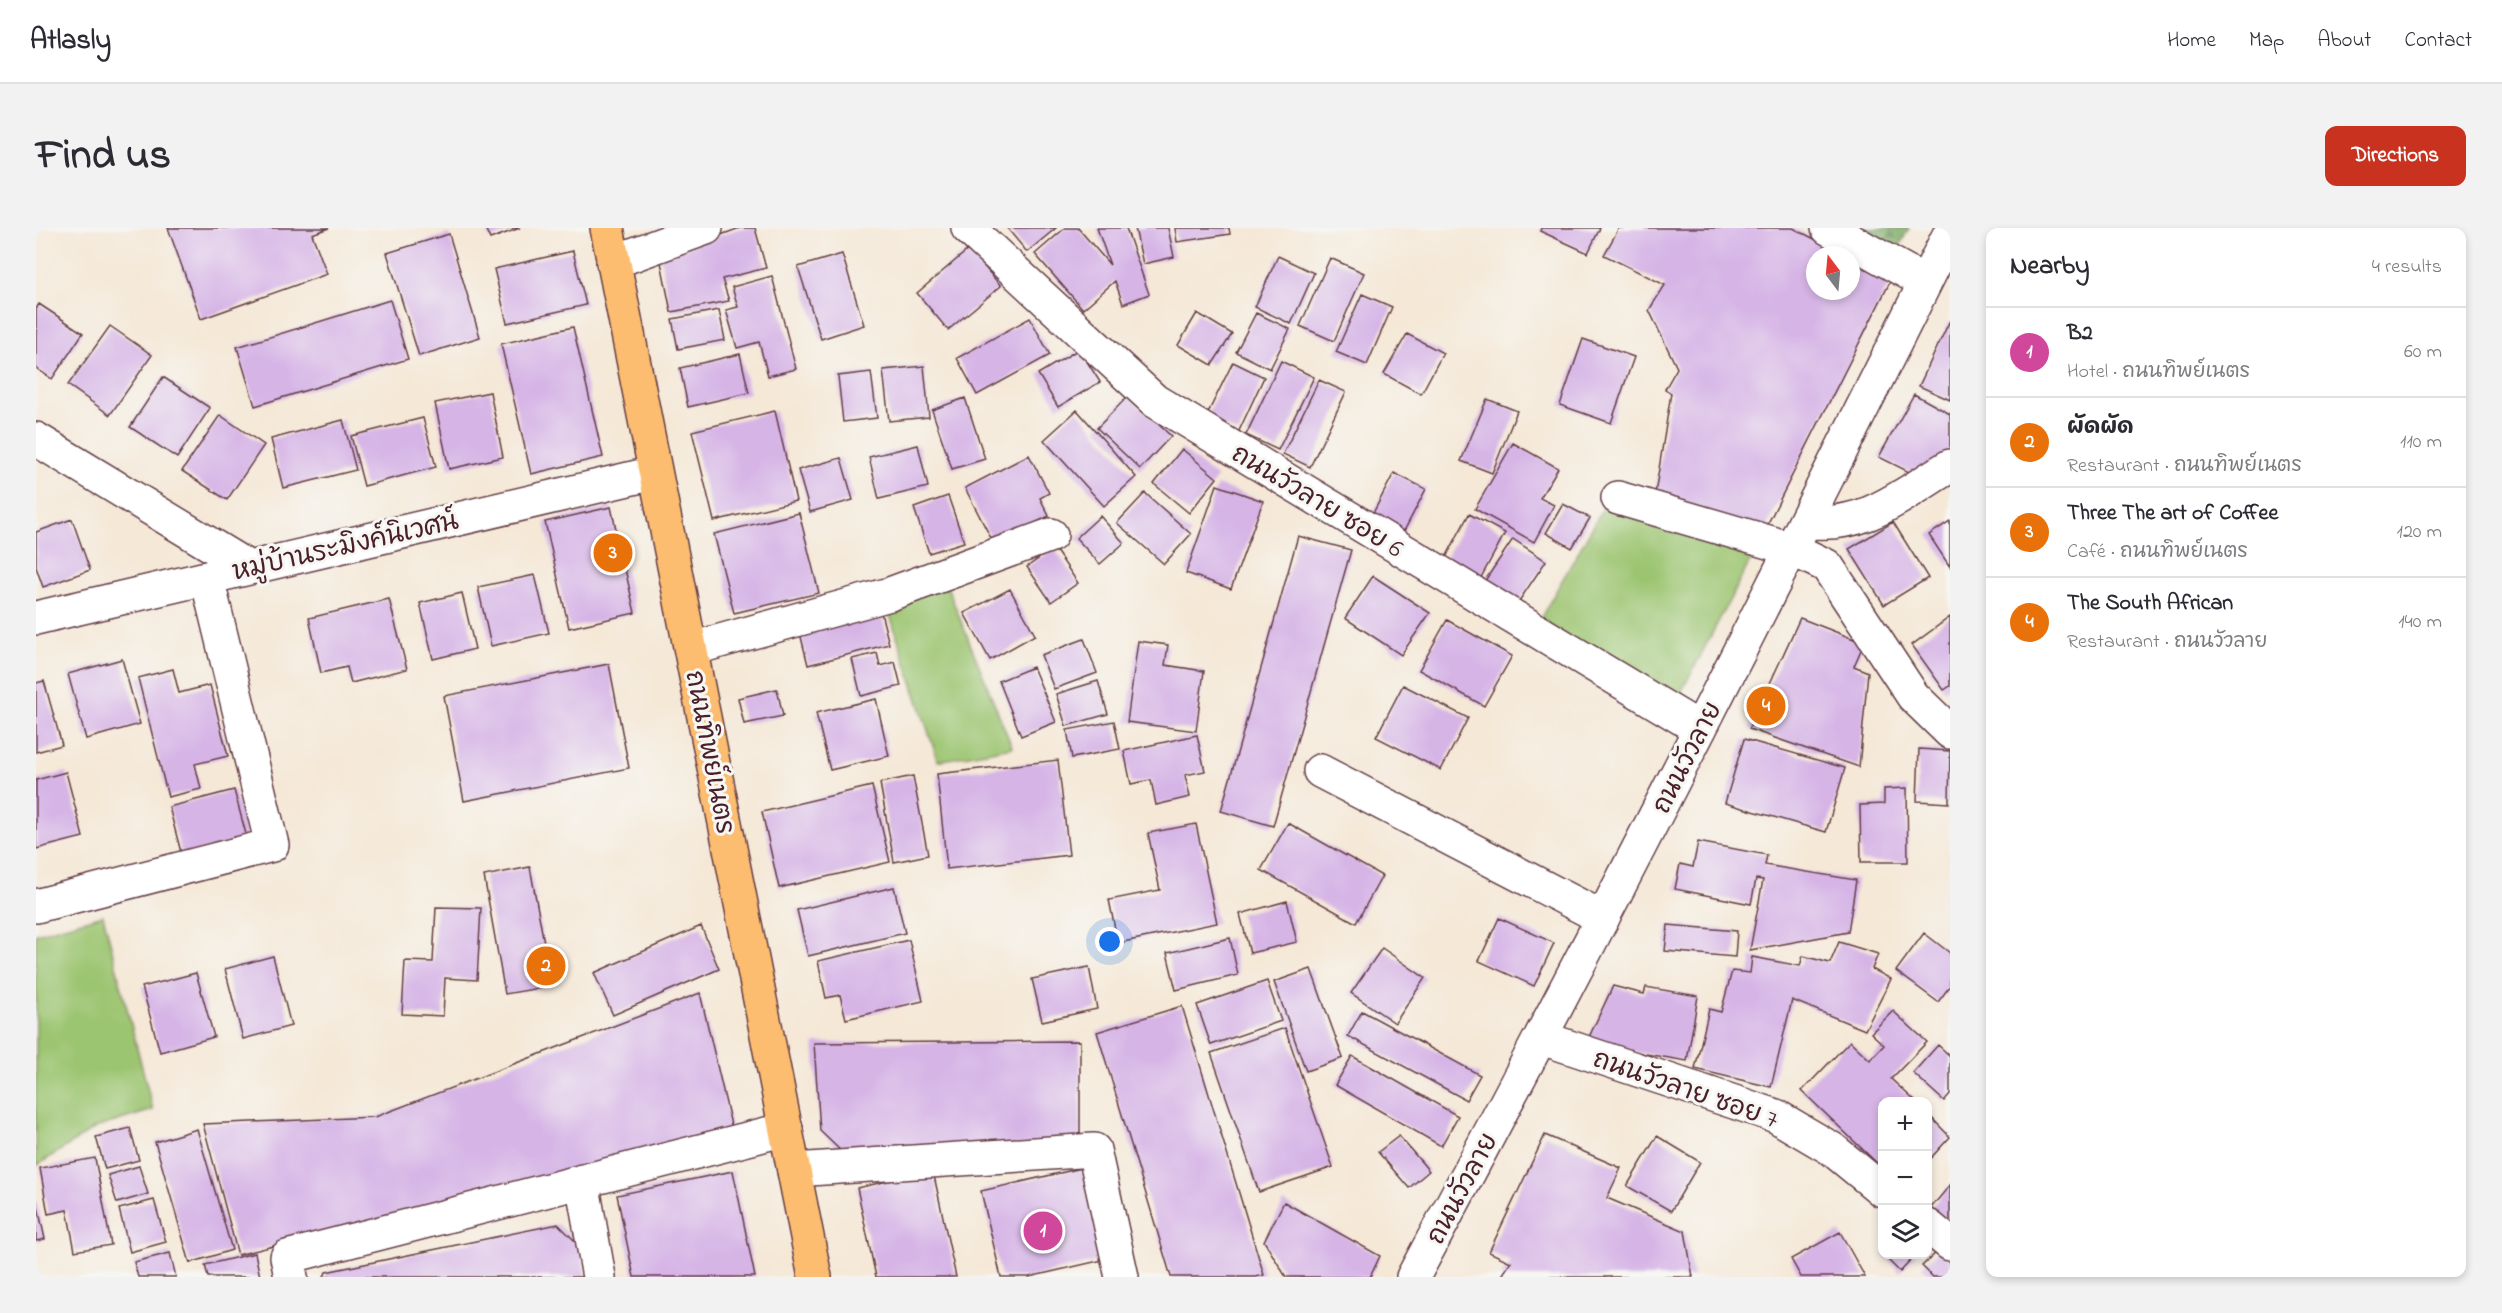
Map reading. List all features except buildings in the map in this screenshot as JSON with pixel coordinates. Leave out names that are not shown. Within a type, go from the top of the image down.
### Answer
[{"type":"main road","name":"ถนนทิพย์เนตร","points":[[607,228],[815,1277]]},
{"type":"street","points":[[614,262],[706,228]]},
{"type":"street","name":"ถนนวัวลาย ซอย 6","points":[[968,228],[1155,401],[1700,729]]},
{"type":"street","points":[[1828,228],[1925,282]]},
{"type":"street","name":"ถนนวัวลาย","points":[[1413,1277],[1542,1038],[1799,535],[1950,233]]},
{"type":"street","points":[[36,439],[249,568]]},
{"type":"street","points":[[1618,498],[1799,535],[1823,524],[1866,516],[1950,466]]},
{"type":"street","name":"หมู่บ้านระมิงค์นิเวศน์","points":[[36,618],[654,473]]},
{"type":"street","points":[[1799,535],[1827,566],[1912,696],[1950,732]]},
{"type":"street","points":[[691,649],[890,594],[1051,536]]},
{"type":"street","points":[[36,906],[272,844],[207,578]]},
{"type":"street","points":[[1320,771],[1603,918]]},
{"type":"street","name":"ถนนวัวลาย ซอย 7","points":[[1542,1038],[1776,1116],[1832,1149],[1878,1187]]},
{"type":"street","points":[[291,1277],[287,1257],[786,1129]]},
{"type":"street","points":[[794,1170],[1094,1150],[1122,1277]]},
{"type":"street","points":[[582,1181],[599,1277]]},
{"type":"street","points":[[1932,1229],[1950,1244]]},
{"type":"green space","points":[[1861,228],[1909,228],[1898,249]]},
{"type":"green space","points":[[1605,505],[1757,548],[1676,702],[1539,621]]},
{"type":"green space","points":[[946,584],[1012,747],[938,761],[886,603]]},
{"type":"green space","points":[[103,915],[153,1110],[95,1128],[36,1166],[36,934]]},
{"type":"place","name":"Three The art of Coffee","points":[[613,553]]},
{"type":"place","name":"The South African","points":[[1766,706]]},
{"type":"place","name":"ผัดผัด","points":[[546,966]]},
{"type":"place","name":"B2","points":[[1043,1231]]}]
